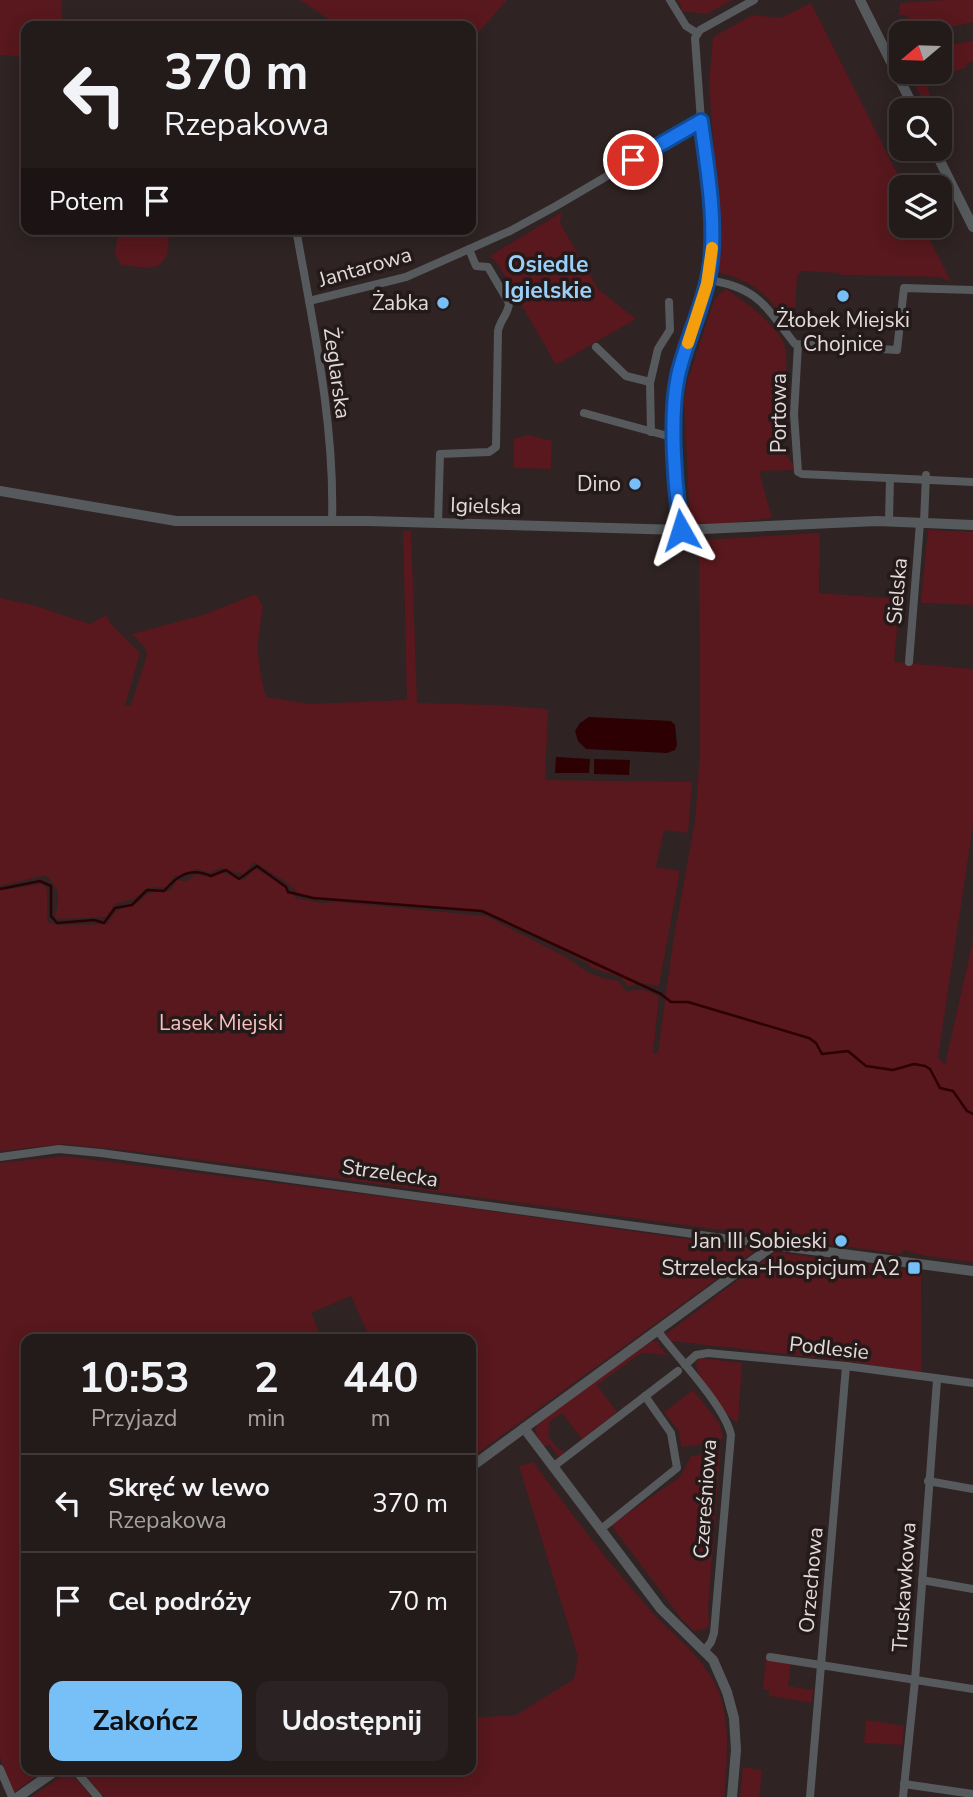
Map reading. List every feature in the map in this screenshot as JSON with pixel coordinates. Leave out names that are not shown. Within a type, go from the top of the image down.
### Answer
[{"type":"street","points":[[670,0],[686,26],[697,33]]},
{"type":"street","points":[[681,530],[674,411],[678,379],[708,280],[712,245],[695,43],[697,33],[754,0]]},
{"type":"street","points":[[860,0],[909,98]]},
{"type":"street","name":"Jantarowa","points":[[309,301],[406,277],[469,249],[536,217],[701,121]]},
{"type":"street","points":[[940,161],[973,227]]},
{"type":"street","name":"Żeglarska","points":[[297,235],[333,477],[332,522]]},
{"type":"street","points":[[438,524],[440,454],[489,452],[496,447],[498,331],[509,309],[509,303],[488,267],[476,266],[469,249]]},
{"type":"street","name":"Portowa","points":[[708,280],[726,282],[751,292],[798,345],[794,414],[798,472],[890,478],[926,477],[973,482]]},
{"type":"street","name":"Portowa","points":[[798,345],[897,350],[904,288],[973,290]]},
{"type":"street","points":[[651,432],[650,382],[658,349],[670,330],[669,302]]},
{"type":"street","points":[[596,347],[626,376],[650,382]]},
{"type":"street","points":[[584,413],[675,438]]},
{"type":"street","points":[[922,523],[926,477]]},
{"type":"street","points":[[889,522],[890,478]]},
{"type":"street","name":"Igielska","points":[[0,491],[176,521],[681,530],[889,522],[973,525]]},
{"type":"street","name":"Sielska","points":[[909,662],[922,523]]},
{"type":"street","name":"Strzelecka","points":[[0,1157],[59,1149],[101,1153],[973,1271]]},
{"type":"street","points":[[476,1463],[774,1245]]},
{"type":"street","name":"Czereśniowa","points":[[657,1330],[681,1368],[726,1420],[731,1435],[714,1633],[705,1650]]},
{"type":"street","name":"Podlesie","points":[[554,1466],[696,1355],[708,1353],[846,1366],[973,1383]]},
{"type":"street","name":"Orzechowa","points":[[810,1797],[846,1366]]},
{"type":"street","name":"Truskawkowa","points":[[903,1797],[915,1680],[937,1380]]},
{"type":"street","points":[[601,1529],[676,1470],[673,1436],[645,1396]]},
{"type":"street","points":[[524,1428],[662,1609],[705,1650],[720,1674],[734,1718],[736,1750],[732,1797]]},
{"type":"street","points":[[928,1480],[973,1489]]},
{"type":"street","points":[[922,1580],[973,1589]]},
{"type":"street","points":[[770,1657],[973,1689]]},
{"type":"street","points":[[0,1769],[12,1797]]},
{"type":"street","points":[[18,1797],[49,1775]]},
{"type":"street","points":[[79,1775],[98,1797]]},
{"type":"street","points":[[904,1784],[973,1794]]},
{"type":"green space","points":[[0,0],[61,0],[63,21],[21,21],[21,60],[17,56],[0,55]]},
{"type":"green space","points":[[300,0],[507,0],[476,35],[476,21],[331,21]]},
{"type":"green space","points":[[678,0],[732,0],[707,14],[681,11]]},
{"type":"green space","points":[[973,0],[973,22],[952,26],[952,21],[898,21],[908,20],[907,16],[899,15],[900,3]]},
{"type":"green space","points":[[811,3],[898,175],[889,175],[889,238],[929,238],[951,282],[940,277],[842,275],[802,271],[797,276],[795,314],[783,317],[755,287],[717,272],[717,266],[713,264],[716,239],[709,84],[713,37],[753,15],[781,18]]},
{"type":"green space","points":[[973,41],[973,61],[966,64],[967,67],[952,72],[952,45]]},
{"type":"green space","points":[[915,84],[927,84],[930,96],[921,97]]},
{"type":"green space","points":[[562,212],[560,223],[598,289],[636,319],[556,365],[498,264],[490,256]]},
{"type":"green space","points":[[118,235],[169,235],[167,255],[160,265],[148,268],[121,265],[115,253]]},
{"type":"green space","points":[[726,289],[762,316],[783,342],[786,364],[782,440],[793,470],[759,471],[772,518],[723,524],[690,523],[684,402],[687,382],[715,298]]},
{"type":"green space","points":[[528,435],[552,441],[551,469],[514,468],[514,439]]},
{"type":"green space","points":[[928,530],[973,532],[973,605],[921,603]]},
{"type":"green space","points":[[403,531],[411,531],[417,703],[548,709],[545,780],[692,782],[688,833],[664,830],[656,867],[680,871],[659,986],[639,983],[628,987],[621,977],[592,968],[586,962],[484,911],[315,897],[298,893],[254,862],[244,874],[220,868],[211,873],[196,869],[185,876],[175,875],[167,887],[148,888],[134,899],[115,904],[106,917],[58,919],[55,916],[57,893],[54,884],[45,875],[0,886],[0,598],[33,605],[90,624],[106,615],[111,624],[140,653],[125,706],[131,705],[147,655],[145,648],[132,634],[203,615],[256,594],[263,607],[258,652],[266,697],[310,704],[407,700]]},
{"type":"green space","name":"Lasek Miejski","points":[[820,533],[819,593],[900,599],[894,662],[973,669],[973,826],[938,1057],[945,1065],[973,940],[973,1262],[903,1250],[901,1254],[132,1151],[64,1144],[0,1151],[0,890],[42,884],[47,889],[49,923],[108,924],[118,911],[148,894],[171,890],[176,880],[186,881],[197,874],[209,877],[220,872],[244,880],[255,868],[286,887],[296,898],[321,903],[338,902],[486,916],[566,957],[589,973],[618,981],[627,992],[644,990],[659,997],[653,1053],[658,1053],[673,942],[695,821],[700,752],[699,540]]},
{"type":"green space","points":[[65,1156],[433,1203],[758,1249],[476,1454],[476,1334],[368,1334],[351,1296],[311,1313],[320,1334],[21,1334],[21,1775],[38,1775],[13,1793],[0,1757],[0,1163]]},
{"type":"green space","points":[[775,1252],[921,1272],[922,1374],[847,1361],[670,1341],[666,1334]]},
{"type":"green space","points":[[651,1341],[659,1342],[667,1355],[641,1353],[597,1385],[617,1412],[582,1439],[562,1413],[550,1421],[548,1436],[558,1449],[565,1451],[559,1457],[549,1444],[544,1447],[536,1431],[540,1420]]},
{"type":"green space","points":[[700,1358],[742,1363],[738,1423],[726,1413],[706,1387],[697,1370],[696,1363]]},
{"type":"green space","points":[[693,1390],[719,1423],[723,1436],[720,1442],[681,1447],[679,1431],[664,1412]]},
{"type":"green space","points":[[720,1452],[709,1624],[706,1629],[694,1631],[681,1618],[611,1525],[680,1477],[691,1456]]},
{"type":"green space","points":[[533,1462],[621,1576],[696,1656],[710,1675],[721,1699],[726,1726],[724,1797],[104,1797],[84,1775],[476,1775],[476,1718],[516,1715],[574,1679],[578,1657],[519,1466]]},
{"type":"green space","points":[[766,1656],[791,1662],[788,1686],[813,1690],[812,1703],[769,1696],[769,1690],[763,1689]]},
{"type":"green space","points":[[866,1720],[904,1726],[902,1745],[864,1743]]},
{"type":"green space","points":[[743,1767],[762,1770],[759,1797],[740,1797]]},
{"type":"green space","points":[[63,1775],[73,1775],[92,1797],[31,1797]]},
{"type":"shaded area","points":[[589,717],[671,721],[675,725],[677,745],[675,750],[667,753],[586,749],[578,741],[575,731],[580,723]]},
{"type":"shaded area","points":[[556,757],[590,759],[589,773],[555,773]]},
{"type":"shaded area","points":[[594,759],[630,760],[629,775],[594,774]]},
{"type":"waterway","points":[[0,889],[40,881],[51,886],[51,916],[57,923],[94,920],[104,923],[115,908],[132,905],[147,890],[164,891],[185,874],[197,872],[211,876],[226,870],[239,879],[257,866],[286,887],[288,892],[313,898],[482,911],[661,994]]},
{"type":"waterway","points":[[662,995],[671,1002],[688,1002],[809,1038],[816,1043],[822,1054],[848,1051],[866,1066],[893,1070],[914,1064],[925,1066],[930,1069],[940,1088],[953,1091],[967,1111],[973,1114]]},
{"type":"slow traffic","points":[[688,343],[707,284],[712,248]]},
{"type":"place","name":"Żłobek Miejski Chojnice","points":[[843,296]]},
{"type":"place","name":"Żabka","points":[[443,303]]},
{"type":"place","name":"Dino","points":[[635,484]]},
{"type":"place","name":"Jan III Sobieski","points":[[841,1241]]},
{"type":"place","name":"Strzelecka-Hospicjum A2","points":[[914,1268]]},
{"type":"district","name":"Osiedle Igielskie","points":[[548,277]]},
{"type":"route","points":[[633,160],[701,121],[712,245],[707,284],[683,356],[674,400],[681,530]]}]
